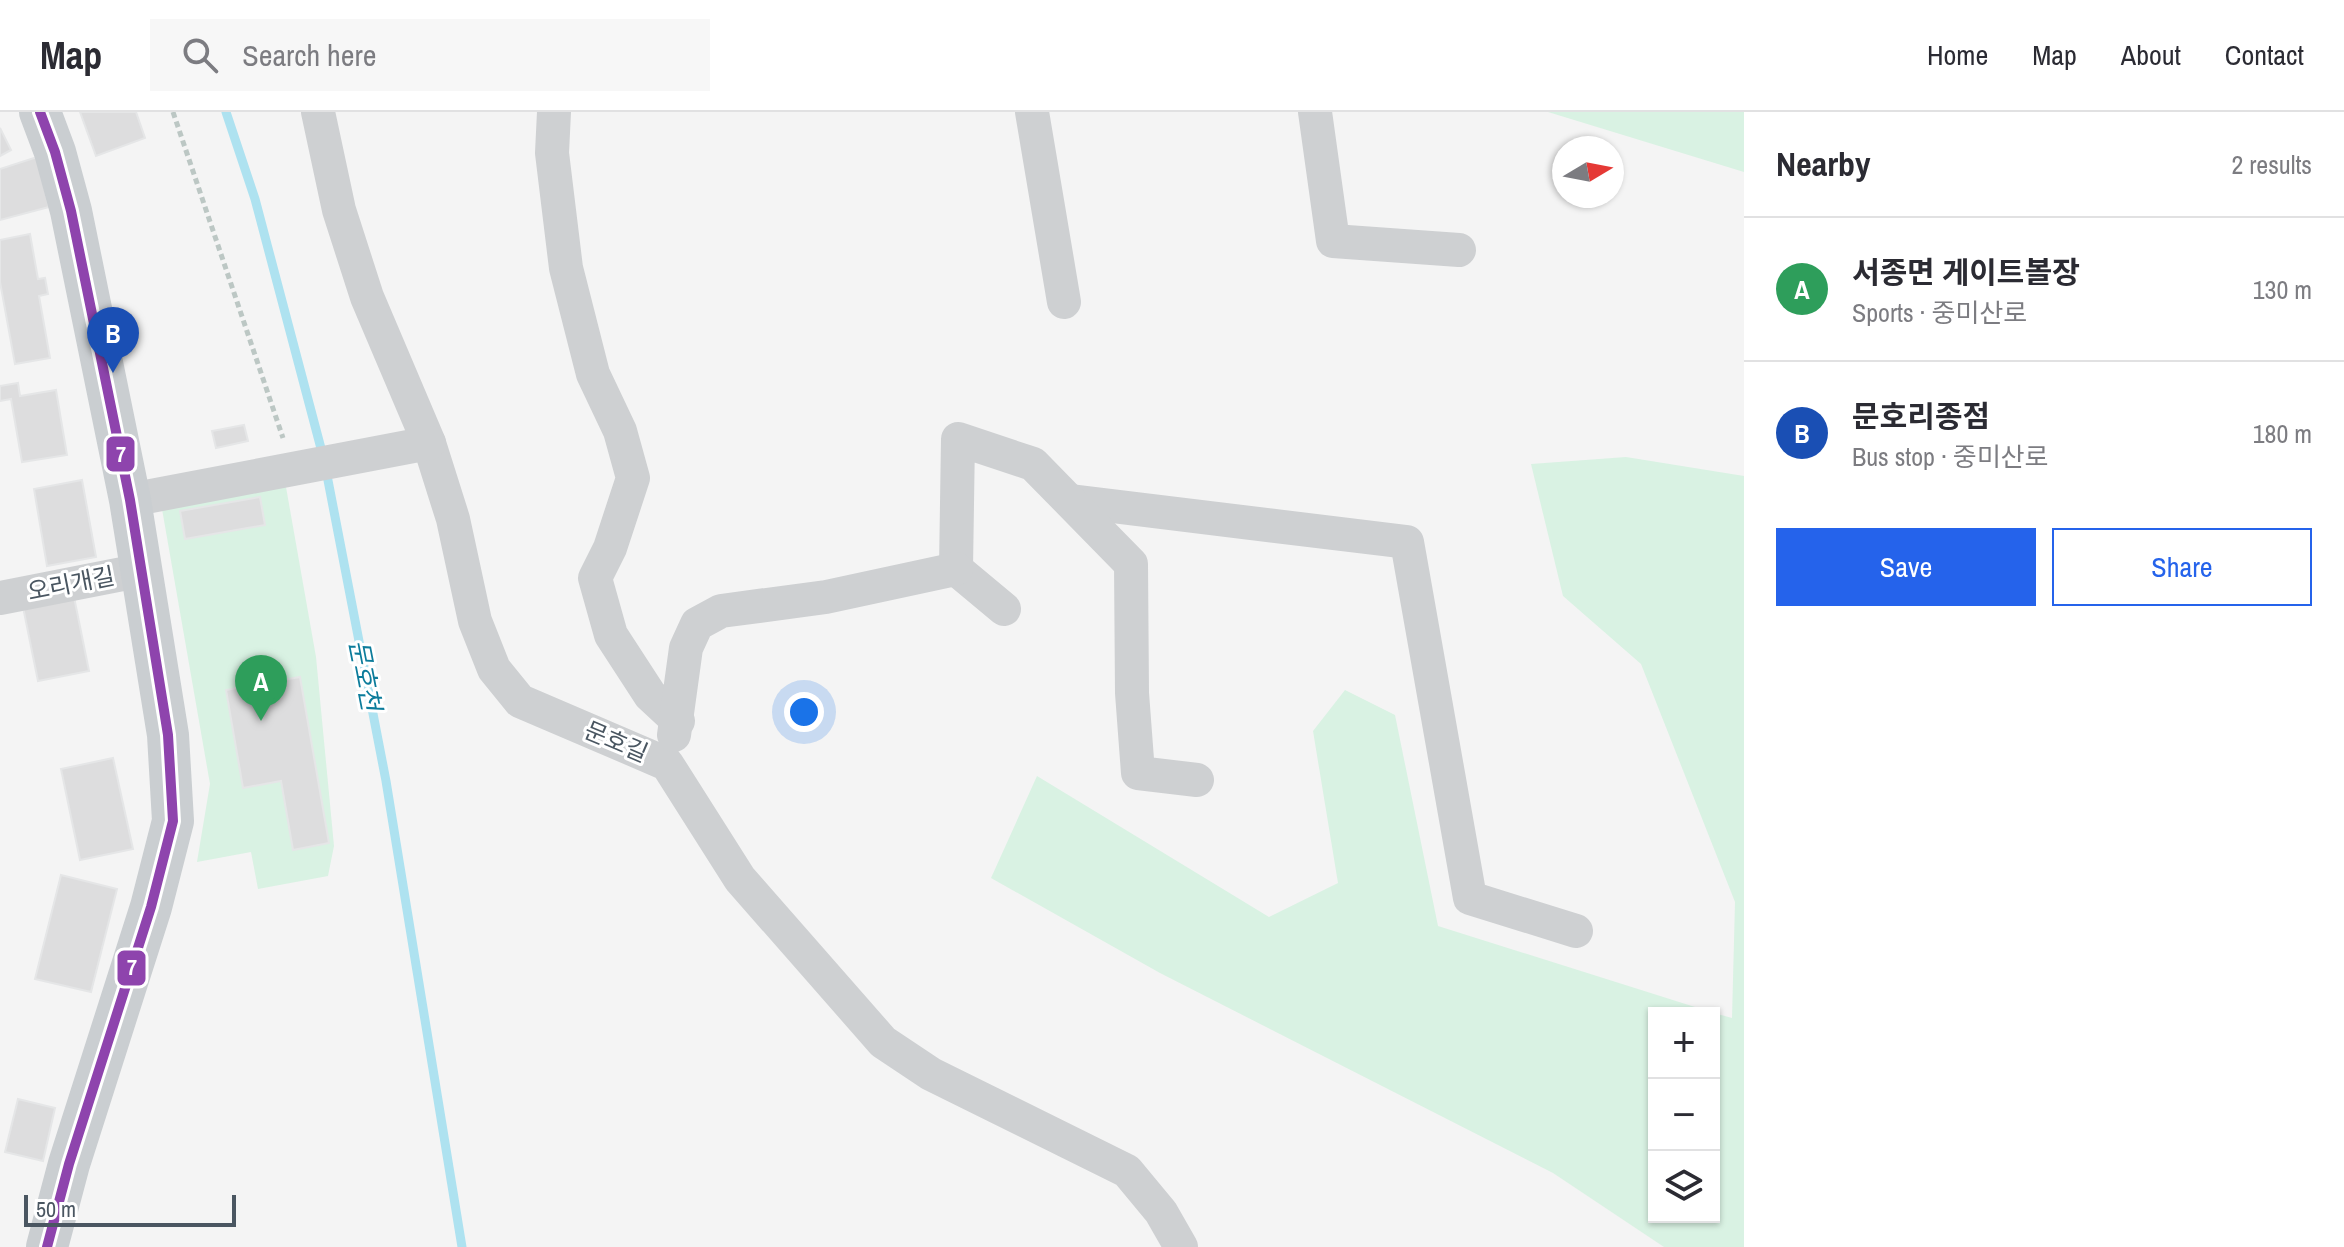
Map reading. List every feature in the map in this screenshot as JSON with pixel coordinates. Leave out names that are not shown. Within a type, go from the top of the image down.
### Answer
[{"type":"main road","points":[[40,112],[55,152],[80,250],[130,500],[168,735],[173,821],[151,907],[69,1164],[47,1247]]},
{"type":"street","name":"문호길","points":[[318,112],[339,210],[367,297],[429,443],[453,519],[475,621],[494,669],[520,701],[667,764],[740,879],[883,1042],[931,1074],[1127,1171],[1161,1212],[1181,1247]]},
{"type":"street","points":[[554,112],[552,153],[566,268],[593,374],[620,431],[633,478],[610,548],[595,578],[611,635],[650,695],[678,721]]},
{"type":"street","points":[[1032,112],[1064,302]]},
{"type":"street","points":[[1315,112],[1333,241],[1459,250]]},
{"type":"street","points":[[956,569],[958,439],[1033,464],[1131,564],[1132,693],[1138,773],[1197,780]]},
{"type":"street","points":[[130,500],[429,443]]},
{"type":"street","points":[[1071,501],[1407,542],[1470,898],[1576,931]]},
{"type":"street","points":[[667,764],[678,721],[686,648],[697,624],[721,611],[826,597],[956,569]]},
{"type":"street","points":[[956,569],[1004,609]]},
{"type":"street","name":"오리개길","points":[[0,598],[143,570]]},
{"type":"path","points":[[173,112],[283,438]]},
{"type":"green space","points":[[1548,112],[1744,112],[1744,172]]},
{"type":"green space","points":[[1626,457],[1744,476],[1744,1247],[1664,1247],[1553,1173],[1160,973],[991,878],[1037,776],[1269,917],[1338,883],[1313,731],[1345,690],[1395,715],[1438,926],[1695,1007],[1648,1007],[1648,1223],[1720,1223],[1720,1015],[1732,1018],[1735,902],[1641,664],[1563,596],[1531,464]]},
{"type":"green space","points":[[286,487],[316,657],[334,846],[328,876],[258,889],[251,852],[197,862],[210,784],[162,509]]},
{"type":"building","points":[[80,112],[136,112],[145,138],[96,156]]},
{"type":"building","points":[[0,128],[11,150],[0,156]]},
{"type":"building","points":[[37,157],[49,207],[0,220],[0,169]]},
{"type":"building","points":[[30,234],[38,279],[45,278],[48,294],[39,296],[50,358],[15,364],[0,282],[0,240]]},
{"type":"building","points":[[18,383],[20,396],[56,390],[67,455],[22,462],[11,399],[0,401],[0,386]]},
{"type":"building","points":[[244,425],[248,441],[216,448],[212,431]]},
{"type":"building","points":[[82,480],[96,557],[47,566],[34,489]]},
{"type":"building","points":[[260,497],[265,525],[185,539],[180,511]]},
{"type":"building","points":[[74,597],[89,671],[38,681],[23,607]]},
{"type":"building","points":[[300,677],[329,843],[293,850],[281,781],[243,788],[226,690]]},
{"type":"building","points":[[113,758],[133,849],[80,860],[61,769]]},
{"type":"building","points":[[61,875],[117,889],[91,992],[35,979]]},
{"type":"building","points":[[18,1099],[55,1108],[43,1161],[5,1152]]},
{"type":"waterway","name":"문호천","points":[[226,112],[255,199],[323,456]]},
{"type":"waterway","name":"문호천","points":[[326,470],[386,781],[462,1247]]},
{"type":"transit line","name":"7","points":[[40,112],[71,211],[130,500],[168,735],[173,821],[151,907],[69,1164],[47,1247]]},
{"type":"place","name":"문호리종점","points":[[113,373]]},
{"type":"place","name":"서종면 게이트볼장","points":[[261,721]]}]
